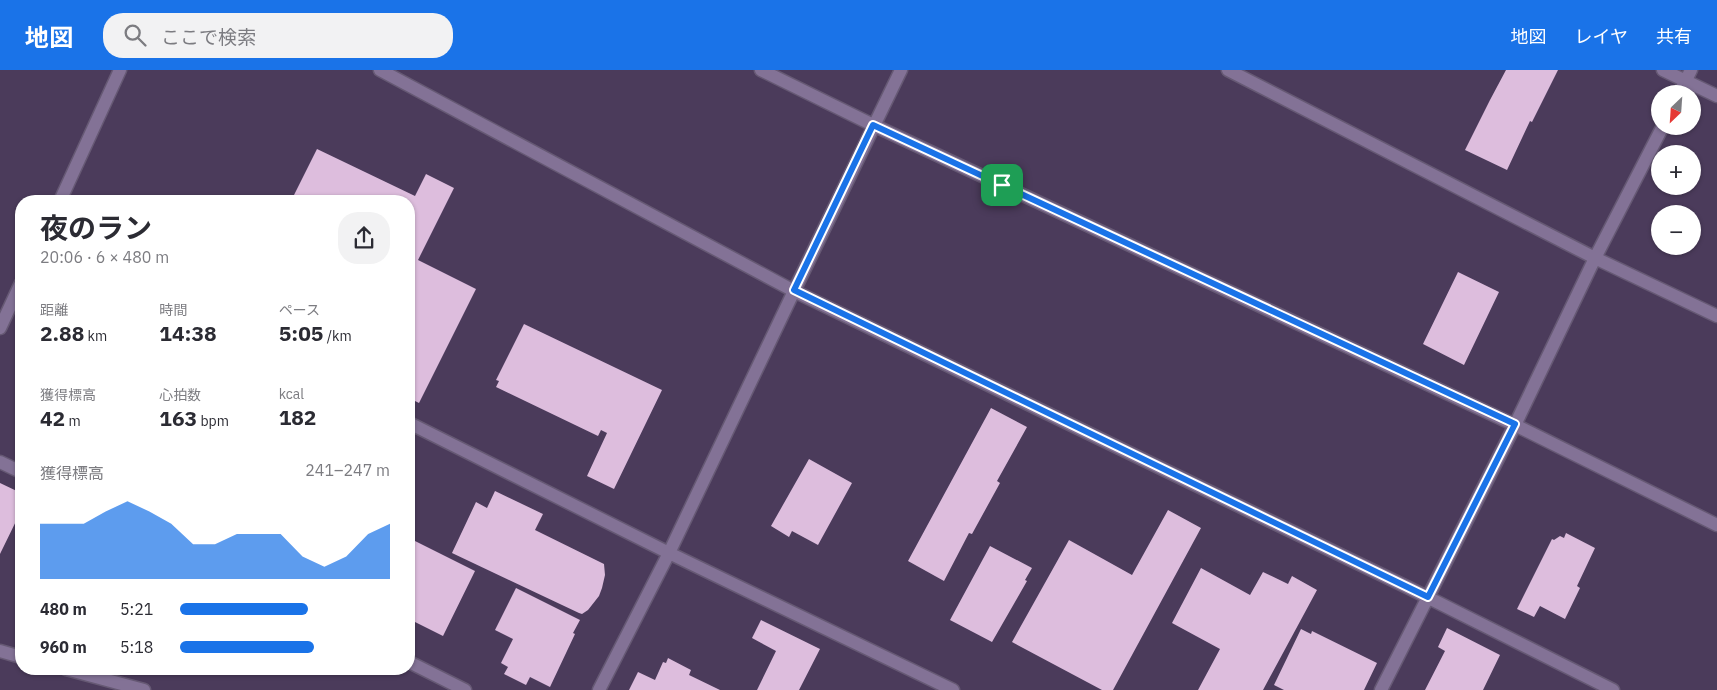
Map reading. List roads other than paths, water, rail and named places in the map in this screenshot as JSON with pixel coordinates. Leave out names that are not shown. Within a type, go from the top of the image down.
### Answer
[{"type":"street","points":[[63,195],[120,70]]},
{"type":"street","points":[[380,70],[794,290],[1428,597],[1613,690]]},
{"type":"street","points":[[761,70],[873,125],[1515,424],[1717,525]]},
{"type":"street","points":[[599,690],[669,553],[901,70]]},
{"type":"street","points":[[1228,70],[1595,258],[1717,316]]},
{"type":"street","points":[[1663,70],[1688,76],[1717,96]]},
{"type":"street","points":[[1381,690],[1515,424],[1595,258],[1658,135]]},
{"type":"street","points":[[0,328],[15,296]]},
{"type":"street","points":[[415,426],[669,553],[953,690]]},
{"type":"street","points":[[0,462],[15,469]]},
{"type":"street","points":[[0,651],[15,655]]},
{"type":"street","points":[[415,665],[465,690]]},
{"type":"street","points":[[88,675],[144,690]]}]
